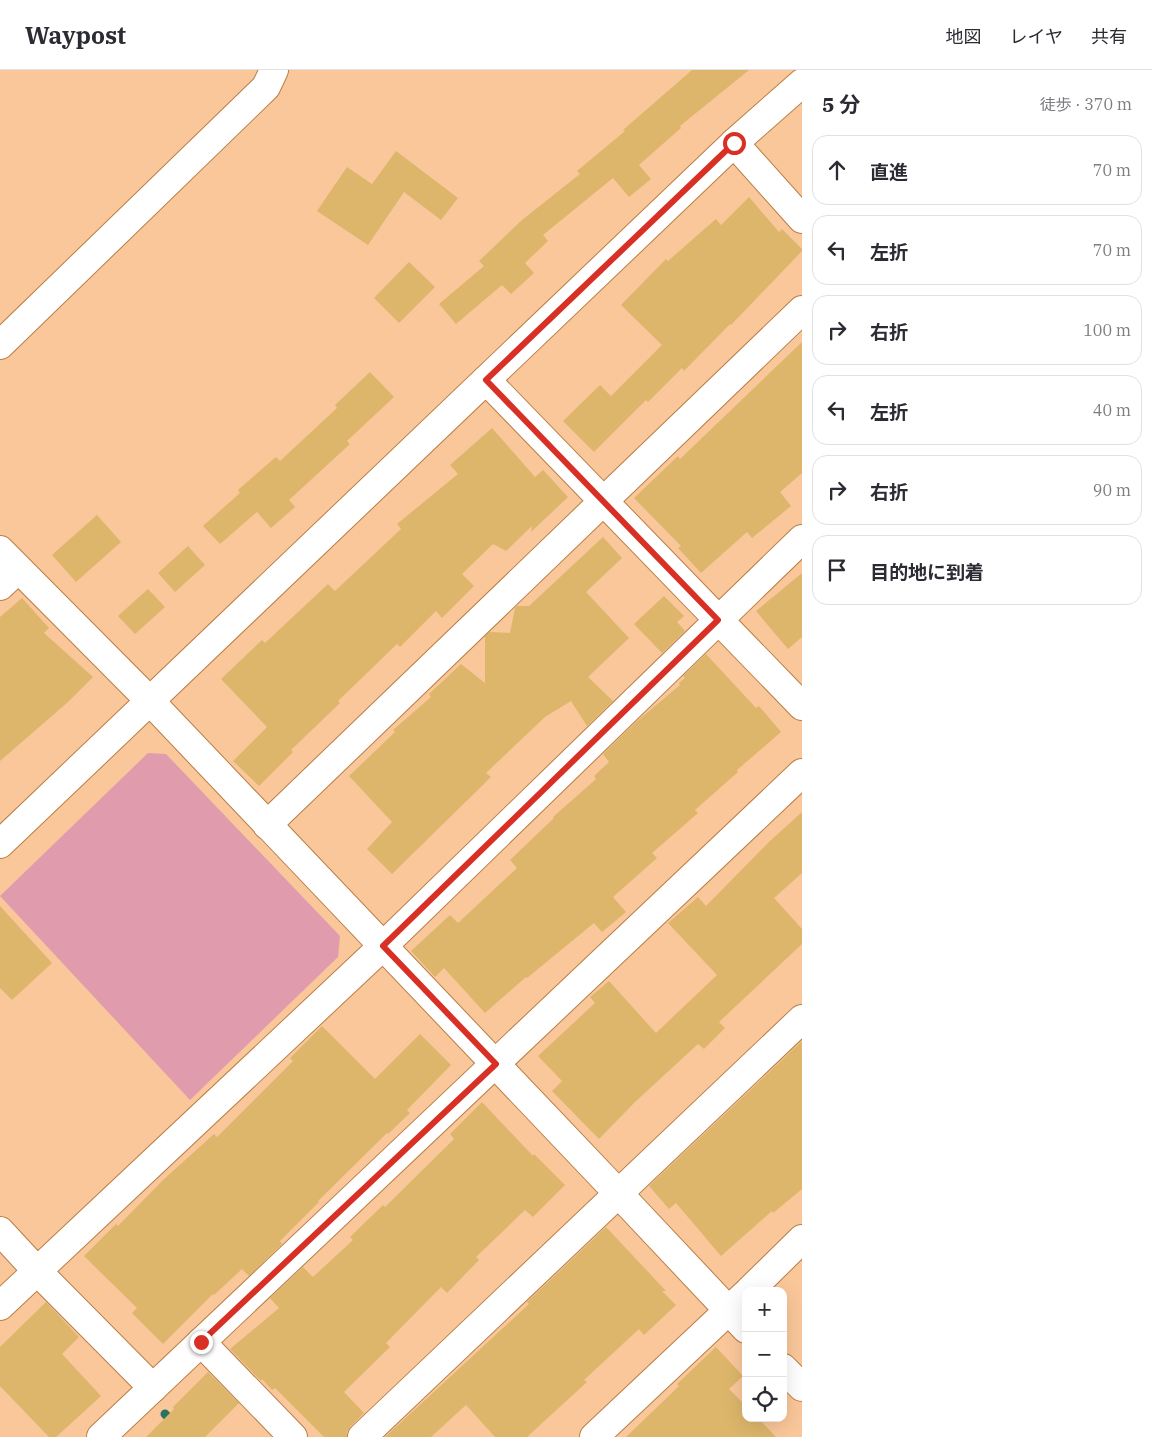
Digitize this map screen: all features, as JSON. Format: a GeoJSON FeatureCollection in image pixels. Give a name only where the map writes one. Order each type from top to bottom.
{"type":"FeatureCollection","features":[{"type":"Feature","properties":{"kind":"street"},"geometry":{"type":"LineString","coordinates":[[0,345],[266,87],[274,70]]}},
{"type":"Feature","properties":{"kind":"street"},"geometry":{"type":"LineString","coordinates":[[0,844],[734,143],[802,82]]}},
{"type":"Feature","properties":{"kind":"street"},"geometry":{"type":"LineString","coordinates":[[734,143],[802,219]]}},
{"type":"Feature","properties":{"kind":"street"},"geometry":{"type":"LineString","coordinates":[[267,825],[802,310]]}},
{"type":"Feature","properties":{"kind":"street"},"geometry":{"type":"LineString","coordinates":[[486,380],[802,706]]}},
{"type":"Feature","properties":{"kind":"street"},"geometry":{"type":"LineString","coordinates":[[0,1306],[383,946],[802,539]]}},
{"type":"Feature","properties":{"kind":"street"},"geometry":{"type":"LineString","coordinates":[[6,568],[150,701],[618,1193],[740,1311],[594,1437]]}},
{"type":"Feature","properties":{"kind":"street"},"geometry":{"type":"LineString","coordinates":[[101,1437],[496,1064],[797,788]]}},
{"type":"Feature","properties":{"kind":"street"},"geometry":{"type":"LineString","coordinates":[[362,1437],[802,1018]]}},
{"type":"Feature","properties":{"kind":"street"},"geometry":{"type":"LineString","coordinates":[[0,1231],[153,1388]]}},
{"type":"Feature","properties":{"kind":"street"},"geometry":{"type":"LineString","coordinates":[[753,1287],[802,1239]]}},
{"type":"Feature","properties":{"kind":"street"},"geometry":{"type":"LineString","coordinates":[[201,1342],[293,1437]]}},
{"type":"Feature","properties":{"kind":"street"},"geometry":{"type":"LineString","coordinates":[[787,1372],[802,1387]]}},
{"type":"Feature","properties":{"kind":"shaded area"},"geometry":{"type":"Polygon","coordinates":[[[148,753],[166,754],[340,936],[338,957],[190,1100],[0,896],[148,753]]]}},
{"type":"Feature","properties":{"kind":"building"},"geometry":{"type":"Polygon","coordinates":[[[692,70],[749,70],[680,126],[681,128],[639,165],[651,179],[629,197],[613,178],[543,235],[548,241],[525,263],[534,273],[511,294],[502,285],[456,324],[439,304],[484,266],[479,261],[522,220],[580,174],[577,171],[625,131],[623,130],[692,70]]]}},
{"type":"Feature","properties":{"kind":"building"},"geometry":{"type":"Polygon","coordinates":[[[396,151],[458,198],[441,220],[404,192],[368,245],[317,211],[347,167],[372,184],[396,151]]]}},
{"type":"Feature","properties":{"kind":"building"},"geometry":{"type":"Polygon","coordinates":[[[749,197],[779,232],[782,229],[802,251],[684,371],[682,368],[648,402],[646,400],[594,452],[563,421],[600,385],[611,396],[662,345],[621,305],[666,259],[668,261],[716,219],[721,225],[749,197]]]}},
{"type":"Feature","properties":{"kind":"building"},"geometry":{"type":"Polygon","coordinates":[[[409,262],[435,287],[399,323],[374,298],[409,262]]]}},
{"type":"Feature","properties":{"kind":"building"},"geometry":{"type":"Polygon","coordinates":[[[802,342],[802,473],[780,492],[791,506],[752,538],[747,532],[701,573],[678,548],[681,546],[634,498],[678,456],[680,459],[802,342]]]}},
{"type":"Feature","properties":{"kind":"building"},"geometry":{"type":"Polygon","coordinates":[[[370,372],[394,397],[347,441],[350,444],[289,500],[295,507],[271,528],[257,512],[220,544],[203,526],[240,493],[238,490],[276,457],[280,461],[337,408],[335,405],[370,372]]]}},
{"type":"Feature","properties":{"kind":"building"},"geometry":{"type":"Polygon","coordinates":[[[492,428],[535,477],[543,470],[568,497],[531,532],[532,526],[506,551],[493,544],[462,574],[474,586],[442,618],[436,611],[400,647],[397,644],[338,701],[340,703],[291,750],[293,752],[259,786],[233,761],[267,727],[221,679],[262,640],[265,643],[328,584],[335,591],[401,529],[397,524],[458,474],[450,465],[492,428]]]}},
{"type":"Feature","properties":{"kind":"building"},"geometry":{"type":"Polygon","coordinates":[[[97,515],[121,542],[76,582],[52,555],[97,515]]]}},
{"type":"Feature","properties":{"kind":"building"},"geometry":{"type":"Polygon","coordinates":[[[603,537],[622,558],[586,592],[629,638],[588,677],[613,701],[587,726],[571,701],[545,717],[486,773],[491,777],[392,874],[367,849],[392,822],[349,776],[395,732],[393,730],[431,697],[429,694],[461,664],[485,683],[485,636],[490,632],[510,633],[515,608],[517,606],[529,606],[603,537]]]}},
{"type":"Feature","properties":{"kind":"building"},"geometry":{"type":"Polygon","coordinates":[[[188,546],[205,565],[175,592],[158,573],[188,546]]]}},
{"type":"Feature","properties":{"kind":"building"},"geometry":{"type":"Polygon","coordinates":[[[802,573],[802,637],[788,649],[756,611],[802,573]]]}},
{"type":"Feature","properties":{"kind":"building"},"geometry":{"type":"Polygon","coordinates":[[[148,589],[165,607],[135,634],[118,616],[148,589]]]}},
{"type":"Feature","properties":{"kind":"building"},"geometry":{"type":"Polygon","coordinates":[[[664,596],[684,616],[677,622],[685,631],[662,653],[634,624],[664,596]]]}},
{"type":"Feature","properties":{"kind":"building"},"geometry":{"type":"Polygon","coordinates":[[[22,598],[49,628],[44,633],[93,677],[68,702],[0,761],[0,617],[22,598]]]}},
{"type":"Feature","properties":{"kind":"building"},"geometry":{"type":"Polygon","coordinates":[[[706,654],[756,708],[759,706],[781,732],[737,770],[738,772],[695,810],[698,813],[652,853],[657,858],[613,897],[626,912],[602,932],[594,923],[526,977],[485,1013],[444,968],[435,977],[411,951],[450,915],[458,923],[517,868],[510,860],[553,817],[596,779],[594,776],[609,762],[603,754],[636,722],[680,685],[679,683],[685,678],[683,676],[706,654]]]}},
{"type":"Feature","properties":{"kind":"building"},"geometry":{"type":"Polygon","coordinates":[[[802,812],[802,873],[774,898],[802,929],[802,944],[719,1022],[725,1028],[704,1049],[698,1044],[635,1102],[599,1139],[552,1091],[562,1081],[538,1056],[595,1003],[590,997],[609,981],[656,1033],[717,975],[668,923],[698,897],[706,906],[770,841],[802,812]]]}},
{"type":"Feature","properties":{"kind":"building"},"geometry":{"type":"Polygon","coordinates":[[[0,906],[52,963],[12,1000],[0,988],[0,906]]]}},
{"type":"Feature","properties":{"kind":"building"},"geometry":{"type":"Polygon","coordinates":[[[322,1026],[375,1079],[420,1034],[451,1065],[407,1110],[410,1113],[318,1201],[280,1241],[282,1244],[249,1276],[242,1269],[213,1294],[163,1344],[132,1313],[137,1308],[84,1256],[214,1134],[217,1137],[293,1061],[290,1058],[322,1026]]]}},
{"type":"Feature","properties":{"kind":"building"},"geometry":{"type":"Polygon","coordinates":[[[802,1041],[802,1189],[773,1213],[772,1211],[721,1256],[676,1203],[669,1209],[649,1186],[802,1041]]]}},
{"type":"Feature","properties":{"kind":"building"},"geometry":{"type":"Polygon","coordinates":[[[482,1102],[533,1156],[534,1154],[565,1185],[533,1217],[525,1210],[476,1257],[479,1260],[447,1293],[441,1287],[386,1343],[390,1347],[344,1392],[364,1413],[351,1426],[347,1432],[347,1437],[324,1437],[275,1388],[272,1390],[262,1379],[261,1381],[230,1349],[279,1308],[270,1298],[303,1267],[313,1277],[353,1240],[350,1237],[383,1205],[385,1207],[454,1139],[450,1134],[482,1102]]]}},
{"type":"Feature","properties":{"kind":"building"},"geometry":{"type":"Polygon","coordinates":[[[606,1227],[666,1291],[662,1291],[676,1305],[644,1335],[639,1329],[584,1380],[587,1382],[527,1437],[495,1437],[466,1405],[431,1437],[385,1437],[529,1304],[527,1302],[606,1227]]]}},
{"type":"Feature","properties":{"kind":"building"},"geometry":{"type":"Polygon","coordinates":[[[46,1302],[79,1337],[62,1354],[101,1396],[56,1437],[49,1437],[0,1386],[0,1347],[46,1302]]]}},
{"type":"Feature","properties":{"kind":"building"},"geometry":{"type":"Polygon","coordinates":[[[716,1347],[742,1375],[729,1389],[742,1402],[742,1422],[762,1422],[776,1437],[626,1437],[679,1386],[677,1384],[716,1347]]]}},
{"type":"Feature","properties":{"kind":"building"},"geometry":{"type":"Polygon","coordinates":[[[208,1372],[239,1403],[205,1437],[146,1437],[174,1409],[173,1407],[208,1372]]]}},
{"type":"Feature","properties":{"kind":"waterway"},"geometry":{"type":"LineString","coordinates":[[165,1414],[187,1437]]}},
{"type":"Feature","properties":{"kind":"route"},"geometry":{"type":"LineString","coordinates":[[201,1342],[496,1064],[383,946],[718,620],[486,380],[734,143]]}}]}
